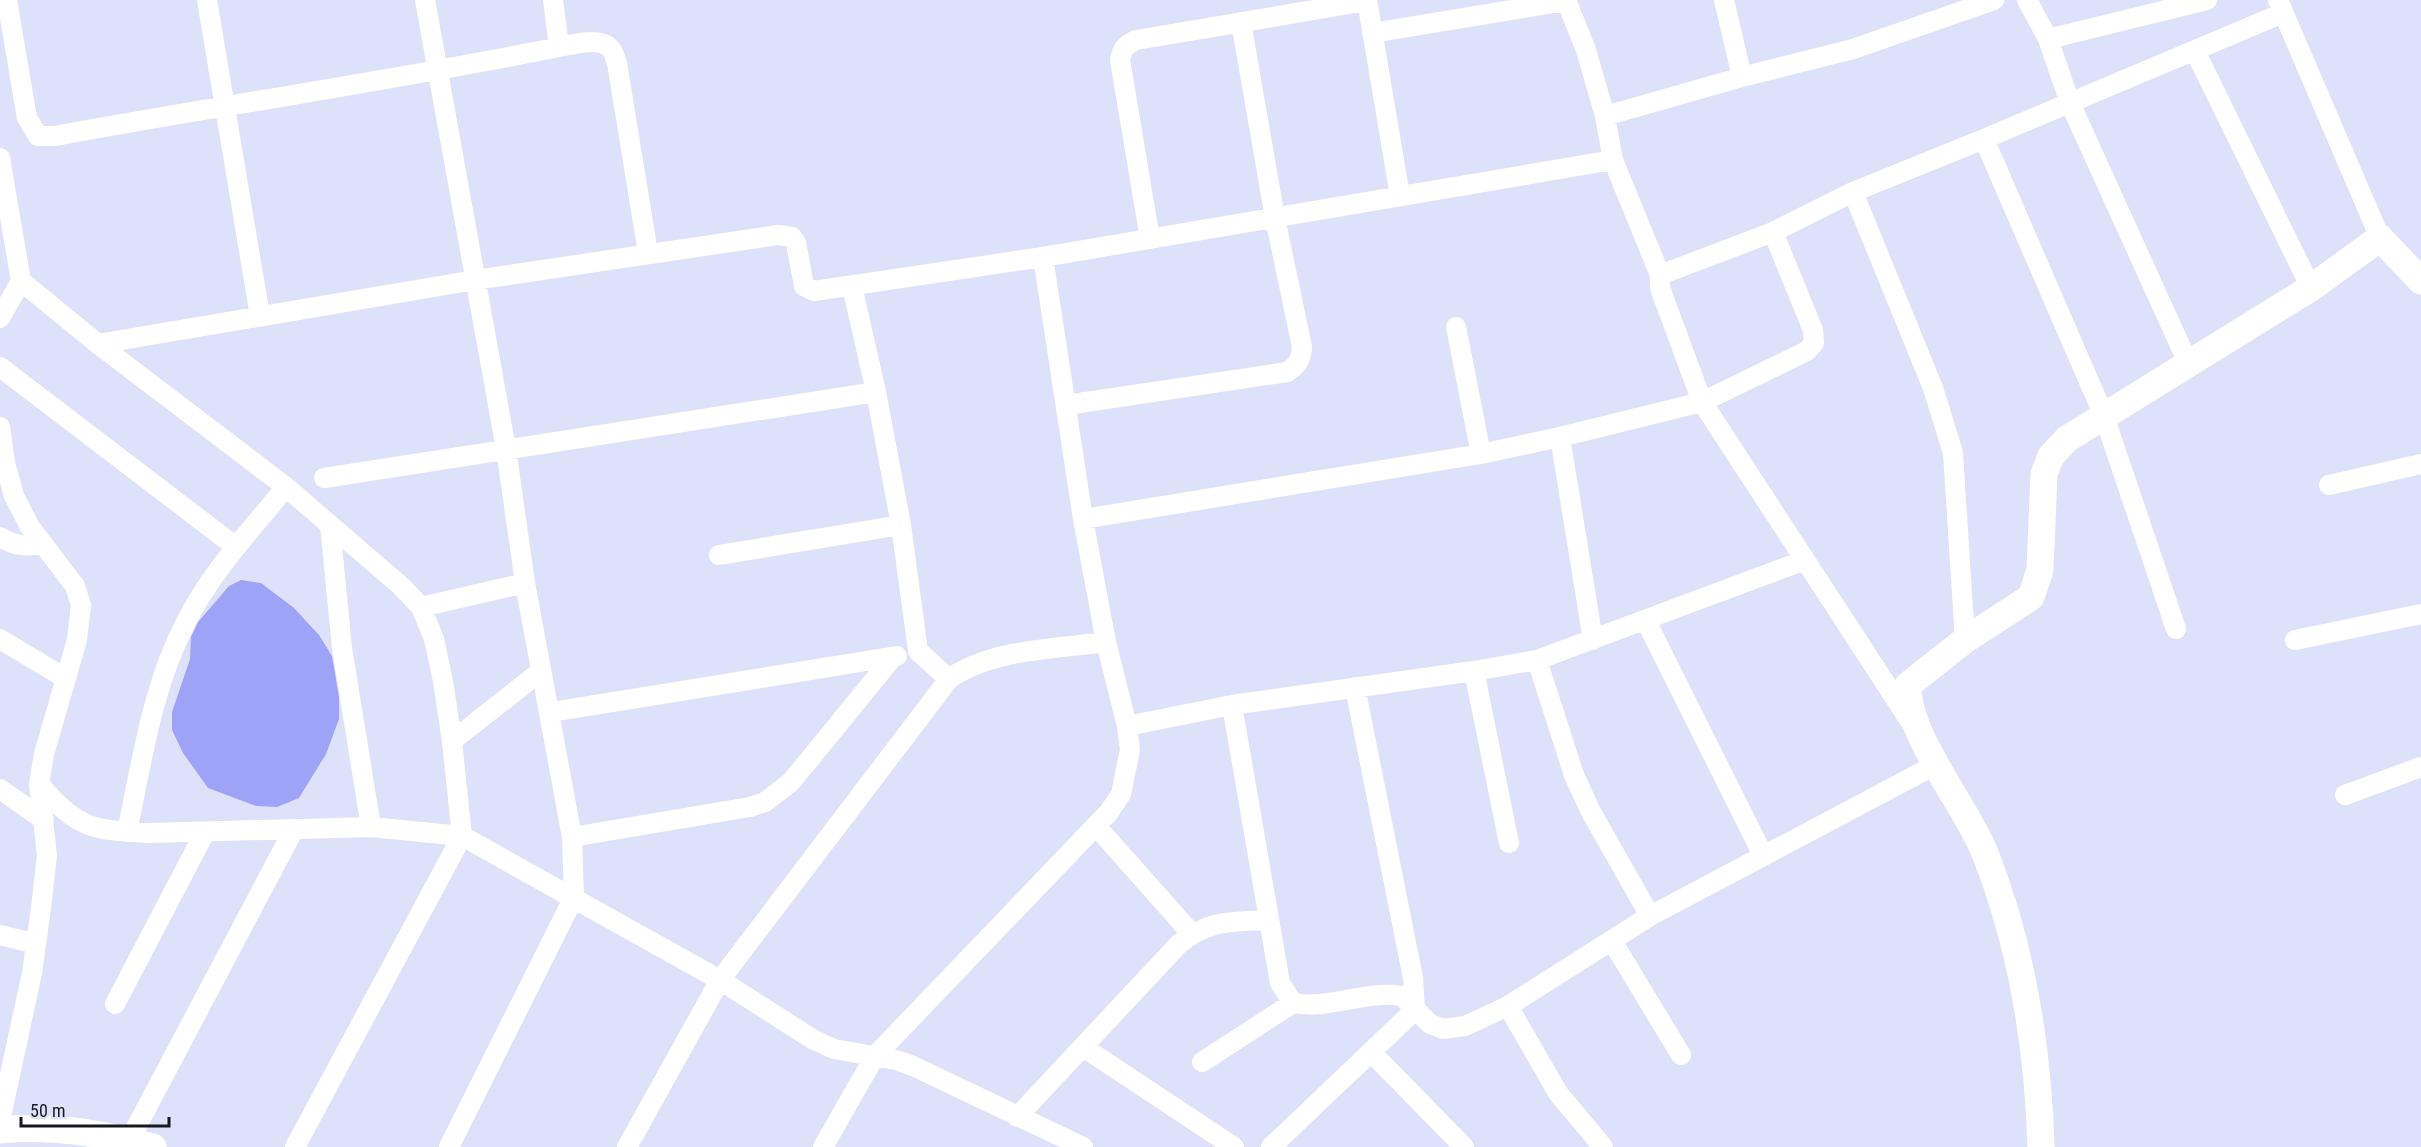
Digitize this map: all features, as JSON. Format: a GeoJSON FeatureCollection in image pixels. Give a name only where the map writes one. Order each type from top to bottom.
{"type":"FeatureCollection","features":[{"type":"Feature","properties":{"kind":"street"},"geometry":{"type":"LineString","coordinates":[[7,0],[27,118],[38,136],[55,136],[225,105],[437,71],[559,47],[591,42],[603,44],[611,49],[617,63],[648,253]]}},
{"type":"Feature","properties":{"kind":"street"},"geometry":{"type":"LineString","coordinates":[[207,0],[260,316]]}},
{"type":"Feature","properties":{"kind":"street"},"geometry":{"type":"LineString","coordinates":[[425,0],[506,448],[525,583],[551,712],[572,837],[574,897],[448,1147]]}},
{"type":"Feature","properties":{"kind":"street"},"geometry":{"type":"LineString","coordinates":[[553,0],[559,47]]}},
{"type":"Feature","properties":{"kind":"street"},"geometry":{"type":"LineString","coordinates":[[1150,239],[1120,60],[1122,50],[1126,45],[1136,40],[1367,0],[1400,196]]}},
{"type":"Feature","properties":{"kind":"street"},"geometry":{"type":"LineString","coordinates":[[1372,33],[1566,0],[1586,50],[1605,116],[1613,160],[1660,275],[1660,288],[1702,402],[1930,753],[1984,851],[2017,955],[2032,1026],[2038,1079],[2041,1147]]}},
{"type":"Feature","properties":{"kind":"street"},"geometry":{"type":"LineString","coordinates":[[1724,0],[1742,77]]}},
{"type":"Feature","properties":{"kind":"street"},"geometry":{"type":"LineString","coordinates":[[1605,116],[1742,77],[1853,49],[1994,0]]}},
{"type":"Feature","properties":{"kind":"street"},"geometry":{"type":"LineString","coordinates":[[2027,0],[2048,39],[2070,103],[2189,365]]}},
{"type":"Feature","properties":{"kind":"street"},"geometry":{"type":"LineString","coordinates":[[2048,39],[2207,0]]}},
{"type":"Feature","properties":{"kind":"street"},"geometry":{"type":"LineString","coordinates":[[1660,275],[1773,232],[1852,192],[2196,51],[2281,6],[2380,238],[2421,281]]}},
{"type":"Feature","properties":{"kind":"street"},"geometry":{"type":"LineString","coordinates":[[1066,405],[1287,372],[1297,365],[1301,357],[1302,347],[1275,218],[1241,22]]}},
{"type":"Feature","properties":{"kind":"street"},"geometry":{"type":"LineString","coordinates":[[2196,51],[2311,288]]}},
{"type":"Feature","properties":{"kind":"street"},"geometry":{"type":"LineString","coordinates":[[1984,139],[2104,416],[2176,629]]}},
{"type":"Feature","properties":{"kind":"street"},"geometry":{"type":"LineString","coordinates":[[0,158],[3,189],[21,281],[98,344],[286,487],[401,586],[421,607],[434,639],[452,741],[462,836],[295,1147]]}},
{"type":"Feature","properties":{"kind":"street"},"geometry":{"type":"LineString","coordinates":[[98,344],[475,280],[778,235],[792,237],[796,243],[804,286],[814,291],[1043,257],[1613,160]]}},
{"type":"Feature","properties":{"kind":"street"},"geometry":{"type":"LineString","coordinates":[[1852,192],[1933,388],[1953,453],[1957,482],[1965,640]]}},
{"type":"Feature","properties":{"kind":"street"},"geometry":{"type":"LineString","coordinates":[[1083,519],[1481,454],[1702,402],[1807,351],[1814,343],[1813,330],[1773,232]]}},
{"type":"Feature","properties":{"kind":"street"},"geometry":{"type":"LineString","coordinates":[[1930,753],[1913,716],[1908,685],[1965,640],[2031,597],[2040,570],[2044,474],[2051,456],[2067,439],[2311,288],[2380,238]]}},
{"type":"Feature","properties":{"kind":"street"},"geometry":{"type":"LineString","coordinates":[[823,1147],[875,1056],[1110,812],[1121,794],[1130,750],[1127,726],[1106,642],[1083,519],[1043,257]]}},
{"type":"Feature","properties":{"kind":"street"},"geometry":{"type":"LineString","coordinates":[[0,318],[21,281]]}},
{"type":"Feature","properties":{"kind":"street"},"geometry":{"type":"LineString","coordinates":[[852,286],[876,392],[901,525],[918,651],[949,679]]}},
{"type":"Feature","properties":{"kind":"street"},"geometry":{"type":"LineString","coordinates":[[1456,327],[1481,454]]}},
{"type":"Feature","properties":{"kind":"street"},"geometry":{"type":"LineString","coordinates":[[0,367],[236,547]]}},
{"type":"Feature","properties":{"kind":"street"},"geometry":{"type":"LineString","coordinates":[[324,478],[876,392]]}},
{"type":"Feature","properties":{"kind":"street"},"geometry":{"type":"LineString","coordinates":[[0,427],[4,463],[14,496],[30,527],[75,586],[81,605],[77,640],[44,754],[39,784],[46,855],[36,945],[0,1122]]}},
{"type":"Feature","properties":{"kind":"street"},"geometry":{"type":"LineString","coordinates":[[1560,437],[1593,640]]}},
{"type":"Feature","properties":{"kind":"street"},"geometry":{"type":"LineString","coordinates":[[2329,485],[2421,464]]}},
{"type":"Feature","properties":{"kind":"street"},"geometry":{"type":"LineString","coordinates":[[127,832],[152,714],[167,665],[186,622],[209,584],[236,547],[286,487]]}},
{"type":"Feature","properties":{"kind":"street"},"geometry":{"type":"LineString","coordinates":[[330,525],[342,648],[371,827]]}},
{"type":"Feature","properties":{"kind":"street"},"geometry":{"type":"LineString","coordinates":[[719,555],[901,525]]}},
{"type":"Feature","properties":{"kind":"street"},"geometry":{"type":"LineString","coordinates":[[0,537],[18,546],[42,543]]}},
{"type":"Feature","properties":{"kind":"street"},"geometry":{"type":"LineString","coordinates":[[1127,726],[1232,705],[1537,660],[1805,560]]}},
{"type":"Feature","properties":{"kind":"street"},"geometry":{"type":"LineString","coordinates":[[421,607],[525,583]]}},
{"type":"Feature","properties":{"kind":"street"},"geometry":{"type":"LineString","coordinates":[[2295,640],[2421,614]]}},
{"type":"Feature","properties":{"kind":"street"},"geometry":{"type":"LineString","coordinates":[[1646,621],[1763,855]]}},
{"type":"Feature","properties":{"kind":"street"},"geometry":{"type":"LineString","coordinates":[[0,639],[65,678]]}},
{"type":"Feature","properties":{"kind":"street"},"geometry":{"type":"LineString","coordinates":[[627,1147],[720,980],[949,679],[963,669],[991,658],[1106,642]]}},
{"type":"Feature","properties":{"kind":"street"},"geometry":{"type":"LineString","coordinates":[[551,712],[893,657],[918,651]]}},
{"type":"Feature","properties":{"kind":"street"},"geometry":{"type":"LineString","coordinates":[[572,837],[750,807],[765,802],[791,782],[893,657]]}},
{"type":"Feature","properties":{"kind":"street"},"geometry":{"type":"LineString","coordinates":[[1537,660],[1574,775],[1590,810],[1650,915]]}},
{"type":"Feature","properties":{"kind":"street"},"geometry":{"type":"LineString","coordinates":[[452,741],[541,671]]}},
{"type":"Feature","properties":{"kind":"street"},"geometry":{"type":"LineString","coordinates":[[1474,671],[1509,843]]}},
{"type":"Feature","properties":{"kind":"street"},"geometry":{"type":"LineString","coordinates":[[1282,1143],[1415,1010],[1413,978],[1355,687]]}},
{"type":"Feature","properties":{"kind":"street"},"geometry":{"type":"LineString","coordinates":[[1232,705],[1280,983],[1293,1003]]}},
{"type":"Feature","properties":{"kind":"street"},"geometry":{"type":"LineString","coordinates":[[1202,1062],[1293,1003],[1307,1005],[1391,994],[1402,996],[1430,1024],[1443,1029],[1465,1026],[1508,1006],[1650,915],[1763,855],[1930,753]]}},
{"type":"Feature","properties":{"kind":"street"},"geometry":{"type":"LineString","coordinates":[[2345,795],[2421,767]]}},
{"type":"Feature","properties":{"kind":"street"},"geometry":{"type":"LineString","coordinates":[[39,784],[68,815],[86,826],[127,832],[371,827],[462,836],[720,980],[814,1040],[834,1049],[896,1060],[931,1074],[1083,1147]]}},
{"type":"Feature","properties":{"kind":"street"},"geometry":{"type":"LineString","coordinates":[[0,789],[44,820]]}},
{"type":"Feature","properties":{"kind":"street"},"geometry":{"type":"LineString","coordinates":[[1096,826],[1192,934]]}},
{"type":"Feature","properties":{"kind":"street"},"geometry":{"type":"LineString","coordinates":[[0,1130],[60,1128],[141,1144],[294,829]]}},
{"type":"Feature","properties":{"kind":"street"},"geometry":{"type":"LineString","coordinates":[[115,1004],[205,832]]}},
{"type":"Feature","properties":{"kind":"street"},"geometry":{"type":"LineString","coordinates":[[1017,1117],[1179,944],[1204,927],[1219,923],[1269,920]]}},
{"type":"Feature","properties":{"kind":"street"},"geometry":{"type":"LineString","coordinates":[[0,935],[36,945]]}},
{"type":"Feature","properties":{"kind":"street"},"geometry":{"type":"LineString","coordinates":[[1612,941],[1681,1055]]}},
{"type":"Feature","properties":{"kind":"street"},"geometry":{"type":"LineString","coordinates":[[1508,1006],[1558,1093],[1603,1147]]}},
{"type":"Feature","properties":{"kind":"street"},"geometry":{"type":"LineString","coordinates":[[1083,1047],[1234,1147]]}},
{"type":"Feature","properties":{"kind":"street"},"geometry":{"type":"LineString","coordinates":[[1371,1052],[1464,1147]]}},
{"type":"Feature","properties":{"kind":"water"},"geometry":{"type":"Polygon","coordinates":[[[241,580],[261,583],[294,608],[319,635],[332,656],[339,697],[339,719],[326,754],[299,798],[277,807],[256,806],[208,788],[183,753],[172,730],[172,712],[190,659],[191,637],[198,622],[229,586],[241,580]]]}}]}
